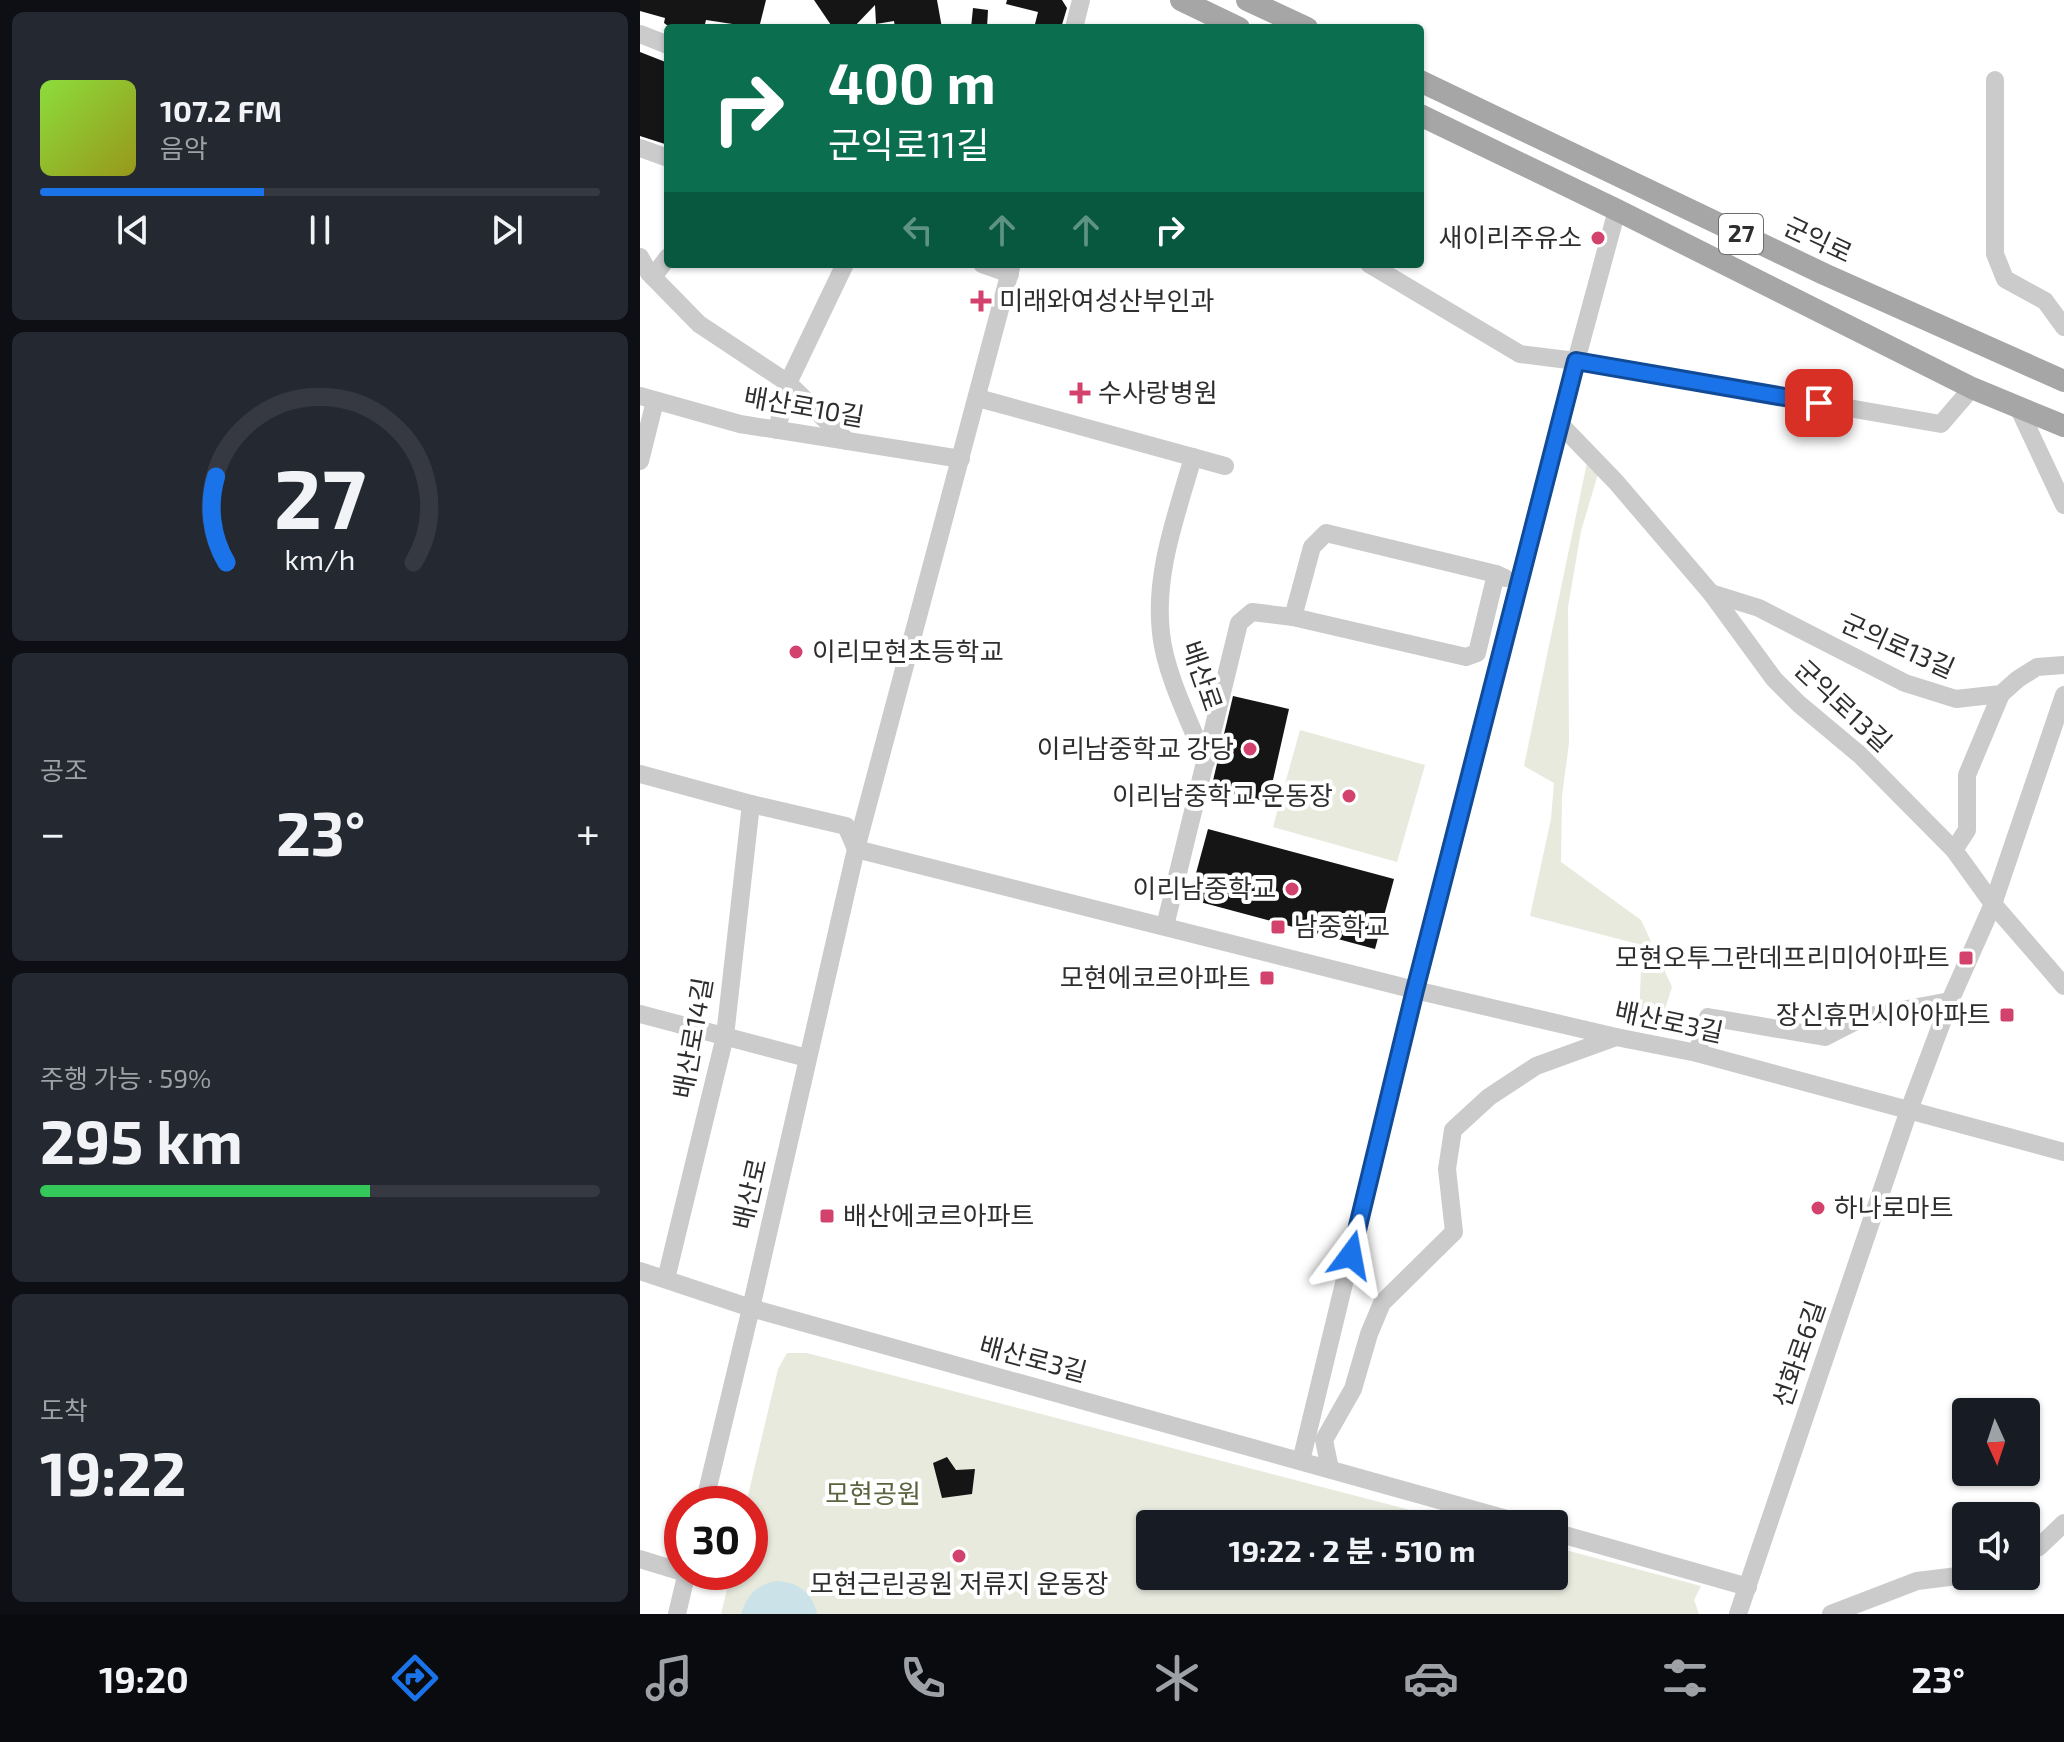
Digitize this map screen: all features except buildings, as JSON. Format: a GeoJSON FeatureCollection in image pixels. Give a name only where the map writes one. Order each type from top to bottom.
{"type":"FeatureCollection","features":[{"type":"Feature","properties":{"kind":"main road"},"geometry":{"type":"LineString","coordinates":[[1181,0],[1231,24]]}},
{"type":"Feature","properties":{"kind":"main road"},"geometry":{"type":"LineString","coordinates":[[1247,0],[1298,24]]}},
{"type":"Feature","properties":{"kind":"main road","name":"군익로"},"geometry":{"type":"LineString","coordinates":[[1424,83],[1824,274],[2063,380]]}},
{"type":"Feature","properties":{"kind":"main road","name":"27"},"geometry":{"type":"LineString","coordinates":[[1424,117],[1972,388],[2064,426]]}},
{"type":"Feature","properties":{"kind":"street"},"geometry":{"type":"LineString","coordinates":[[1075,24],[1081,0]]}},
{"type":"Feature","properties":{"kind":"street"},"geometry":{"type":"LineString","coordinates":[[640,34],[664,43]]}},
{"type":"Feature","properties":{"kind":"street"},"geometry":{"type":"LineString","coordinates":[[1995,80],[1995,254],[2005,279],[2045,301],[2064,327]]}},
{"type":"Feature","properties":{"kind":"street"},"geometry":{"type":"LineString","coordinates":[[640,150],[664,157]]}},
{"type":"Feature","properties":{"kind":"street"},"geometry":{"type":"LineString","coordinates":[[1301,1461],[1415,990],[1617,210]]}},
{"type":"Feature","properties":{"kind":"street"},"geometry":{"type":"LineString","coordinates":[[640,257],[653,277],[699,324],[788,383],[847,441]]}},
{"type":"Feature","properties":{"kind":"street"},"geometry":{"type":"LineString","coordinates":[[653,277],[664,262]]}},
{"type":"Feature","properties":{"kind":"street"},"geometry":{"type":"LineString","coordinates":[[777,430],[788,383],[843,268]]}},
{"type":"Feature","properties":{"kind":"street"},"geometry":{"type":"LineString","coordinates":[[1376,268],[1520,354],[1941,424],[1972,388]]}},
{"type":"Feature","properties":{"kind":"street","name":"배산로"},"geometry":{"type":"LineString","coordinates":[[708,1486],[856,849],[1011,269]]}},
{"type":"Feature","properties":{"kind":"street"},"geometry":{"type":"LineString","coordinates":[[640,461],[648,398]]}},
{"type":"Feature","properties":{"kind":"street","name":"배산로10길"},"geometry":{"type":"LineString","coordinates":[[648,398],[740,424],[961,459]]}},
{"type":"Feature","properties":{"kind":"street"},"geometry":{"type":"LineString","coordinates":[[978,398],[1225,466]]}},
{"type":"Feature","properties":{"kind":"street"},"geometry":{"type":"LineString","coordinates":[[2018,407],[2064,505]]}},
{"type":"Feature","properties":{"kind":"street","name":"군익로13길"},"geometry":{"type":"LineString","coordinates":[[1560,424],[1616,482],[1711,593],[1774,679],[1860,755],[1954,850],[1993,904],[2064,986]]}},
{"type":"Feature","properties":{"kind":"street","name":"배산로"},"geometry":{"type":"LineString","coordinates":[[1193,457],[1163,571],[1159,609],[1161,636],[1170,670],[1206,762]]}},
{"type":"Feature","properties":{"kind":"street"},"geometry":{"type":"LineString","coordinates":[[1293,617],[1312,547],[1326,533],[1496,574],[1519,586]]}},
{"type":"Feature","properties":{"kind":"street"},"geometry":{"type":"LineString","coordinates":[[640,774],[846,826],[856,849],[1165,926],[1239,623],[1252,612],[1293,617],[1466,657],[1477,653],[1496,574]]}},
{"type":"Feature","properties":{"kind":"street","name":"군의로13길"},"geometry":{"type":"LineString","coordinates":[[1711,593],[1759,608],[1905,683],[1956,699],[2001,694]]}},
{"type":"Feature","properties":{"kind":"street"},"geometry":{"type":"LineString","coordinates":[[1954,850],[1967,830],[1967,775],[2001,694],[2037,667],[2064,665]]}},
{"type":"Feature","properties":{"kind":"street","name":"선화로6길"},"geometry":{"type":"LineString","coordinates":[[1738,1614],[1909,1110],[1950,1001],[1993,904],[2064,695]]}},
{"type":"Feature","properties":{"kind":"street","name":"배산로14길"},"geometry":{"type":"LineString","coordinates":[[666,1279],[725,1036],[751,804]]}},
{"type":"Feature","properties":{"kind":"street","name":"배산로3길"},"geometry":{"type":"LineString","coordinates":[[1165,926],[1415,990],[1697,1053],[1909,1110]]}},
{"type":"Feature","properties":{"kind":"street"},"geometry":{"type":"LineString","coordinates":[[1697,1053],[1708,1017],[1825,1037],[1864,1017],[1950,1001]]}},
{"type":"Feature","properties":{"kind":"street"},"geometry":{"type":"LineString","coordinates":[[640,1014],[807,1058]]}},
{"type":"Feature","properties":{"kind":"street"},"geometry":{"type":"LineString","coordinates":[[1330,1469],[1324,1440],[1353,1389],[1369,1334],[1382,1303],[1454,1232],[1447,1169],[1453,1130],[1489,1097],[1536,1066],[1616,1037]]}},
{"type":"Feature","properties":{"kind":"street"},"geometry":{"type":"LineString","coordinates":[[1909,1110],[2064,1152]]}},
{"type":"Feature","properties":{"kind":"street","name":"배산로3길"},"geometry":{"type":"LineString","coordinates":[[640,1271],[751,1308],[1475,1510]]}},
{"type":"Feature","properties":{"kind":"street"},"geometry":{"type":"LineString","coordinates":[[2040,1546],[2064,1523]]}},
{"type":"Feature","properties":{"kind":"street"},"geometry":{"type":"LineString","coordinates":[[1568,1536],[1748,1587]]}},
{"type":"Feature","properties":{"kind":"street"},"geometry":{"type":"LineString","coordinates":[[640,1559],[664,1566]]}},
{"type":"Feature","properties":{"kind":"street"},"geometry":{"type":"LineString","coordinates":[[1831,1614],[1917,1581],[1952,1577]]}},
{"type":"Feature","properties":{"kind":"street"},"geometry":{"type":"LineString","coordinates":[[677,1614],[682,1590]]}},
{"type":"Feature","properties":{"kind":"green space"},"geometry":{"type":"Polygon","coordinates":[[[1588,458],[1601,464],[1581,531],[1568,607],[1569,743],[1562,796],[1561,862],[1641,920],[1672,987],[1659,1028],[1639,1019],[1642,945],[1530,916],[1551,819],[1554,783],[1524,766],[1588,458]]]}},
{"type":"Feature","properties":{"kind":"green space","name":"이리남중학교 운동장"},"geometry":{"type":"Polygon","coordinates":[[[1300,730],[1425,765],[1397,862],[1273,827],[1300,730]]]}},
{"type":"Feature","properties":{"kind":"green space","name":"모현공원"},"geometry":{"type":"Polygon","coordinates":[[[787,1353],[807,1353],[1410,1510],[1136,1510],[1136,1590],[1568,1590],[1568,1551],[1701,1586],[1694,1600],[1699,1614],[721,1614],[727,1590],[768,1590],[768,1486],[750,1486],[778,1369],[787,1353]]]}},
{"type":"Feature","properties":{"kind":"water"},"geometry":{"type":"Polygon","coordinates":[[[776,1581],[797,1586],[808,1594],[817,1614],[741,1614],[753,1592],[768,1590],[768,1583],[776,1581]]]}},
{"type":"Feature","properties":{"kind":"place","name":"새이리주유소"},"geometry":{"type":"Point","coordinates":[1598,238]}},
{"type":"Feature","properties":{"kind":"place","name":"미래와여성산부인과"},"geometry":{"type":"Point","coordinates":[981,301]}},
{"type":"Feature","properties":{"kind":"place","name":"수사랑병원"},"geometry":{"type":"Point","coordinates":[1080,393]}},
{"type":"Feature","properties":{"kind":"place","name":"이리모현초등학교"},"geometry":{"type":"Point","coordinates":[796,652]}},
{"type":"Feature","properties":{"kind":"place","name":"이리남중학교 강당"},"geometry":{"type":"Point","coordinates":[1250,749]}},
{"type":"Feature","properties":{"kind":"place","name":"이리남중학교 운동장"},"geometry":{"type":"Point","coordinates":[1349,796]}},
{"type":"Feature","properties":{"kind":"place","name":"이리남중학교"},"geometry":{"type":"Point","coordinates":[1292,889]}},
{"type":"Feature","properties":{"kind":"place","name":"남중학교"},"geometry":{"type":"Point","coordinates":[1278,927]}},
{"type":"Feature","properties":{"kind":"place","name":"모현오투그란데프리미어아파트"},"geometry":{"type":"Point","coordinates":[1966,958]}},
{"type":"Feature","properties":{"kind":"place","name":"모현에코르아파트"},"geometry":{"type":"Point","coordinates":[1267,978]}},
{"type":"Feature","properties":{"kind":"place","name":"장신휴먼시아아파트"},"geometry":{"type":"Point","coordinates":[2007,1015]}},
{"type":"Feature","properties":{"kind":"place","name":"하나로마트"},"geometry":{"type":"Point","coordinates":[1818,1208]}},
{"type":"Feature","properties":{"kind":"place","name":"배산에코르아파트"},"geometry":{"type":"Point","coordinates":[827,1216]}},
{"type":"Feature","properties":{"kind":"place","name":"모현근린공원 저류지 운동장"},"geometry":{"type":"Point","coordinates":[959,1556]}},
{"type":"Feature","properties":{"kind":"route"},"geometry":{"type":"LineString","coordinates":[[1351,1255],[1415,990],[1576,361],[1819,403]]}}]}
